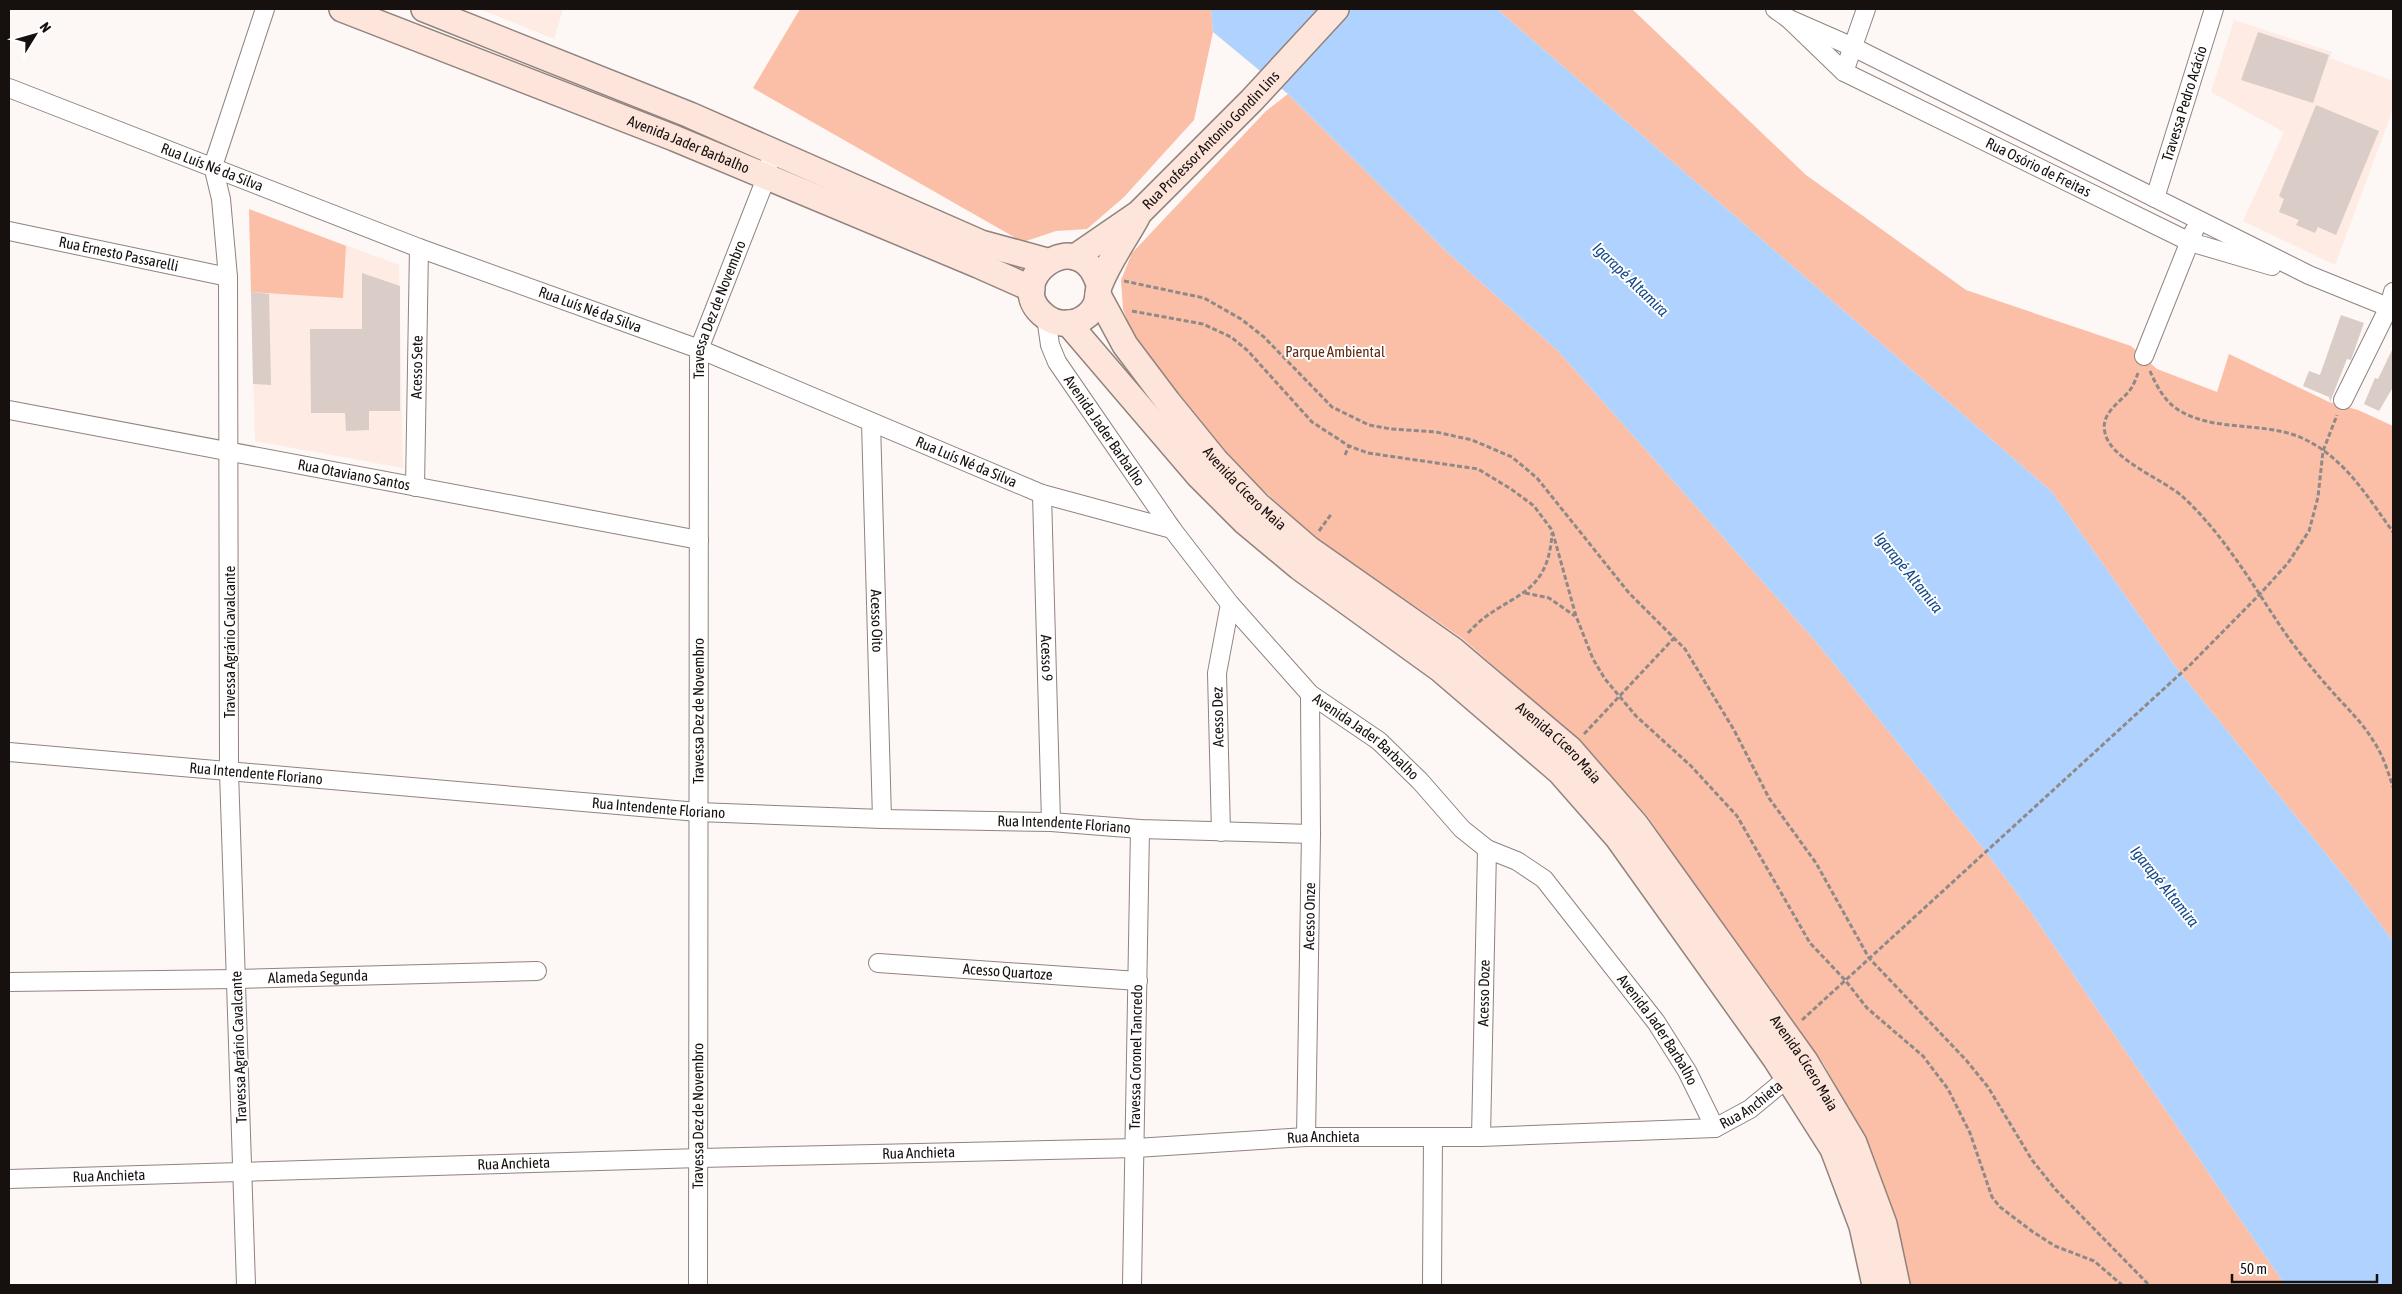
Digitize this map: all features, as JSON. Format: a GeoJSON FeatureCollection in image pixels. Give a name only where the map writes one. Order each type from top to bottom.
{"type":"FeatureCollection","features":[{"type":"Feature","properties":{"kind":"main road","name":"Avenida Jader Barbalho"},"geometry":{"type":"LineString","coordinates":[[342,9],[674,138],[766,178],[978,264],[1032,290]]}},
{"type":"Feature","properties":{"kind":"main road","name":"Avenida Jader Barbalho"},"geometry":{"type":"LineString","coordinates":[[424,9],[690,115],[981,243],[1047,261]]}},
{"type":"Feature","properties":{"kind":"main road","name":"Rua Professor Antonio Gondin Lins"},"geometry":{"type":"LineString","coordinates":[[1075,257],[1139,213],[1252,100],[1336,9]]}},
{"type":"Feature","properties":{"kind":"main road"},"geometry":{"type":"LineString","coordinates":[[1106,287],[1091,268],[1075,257],[1056,257],[1047,261],[1039,268],[1034,278],[1033,300],[1057,320],[1079,321],[1088,314],[1106,287],[1139,213]]}},
{"type":"Feature","properties":{"kind":"main road","name":"Avenida Cícero Maia"},"geometry":{"type":"LineString","coordinates":[[1106,287],[1125,346],[1216,461],[1258,505],[1309,549],[1453,650],[1570,749],[1636,826],[1806,1062],[1854,1143],[1884,1224],[1897,1285]]}},
{"type":"Feature","properties":{"kind":"main road","name":"Avenida Cícero Maia"},"geometry":{"type":"LineString","coordinates":[[1057,320],[1198,475],[1245,522],[1299,567],[1440,669],[1560,772],[1618,838],[1789,1080],[1833,1149],[1862,1226],[1875,1285]]}},
{"type":"Feature","properties":{"kind":"street"},"geometry":{"type":"LineString","coordinates":[[213,166],[265,9]]}},
{"type":"Feature","properties":{"kind":"street","name":"Rua Osório de Freitas"},"geometry":{"type":"LineString","coordinates":[[1775,9],[1790,19],[1852,47],[2309,275]]}},
{"type":"Feature","properties":{"kind":"street"},"geometry":{"type":"LineString","coordinates":[[1844,72],[1866,9]]}},
{"type":"Feature","properties":{"kind":"street","name":"Travessa Pedro Acácio"},"geometry":{"type":"LineString","coordinates":[[2155,198],[2214,9]]}},
{"type":"Feature","properties":{"kind":"street","name":"Rua Osório de Freitas"},"geometry":{"type":"LineString","coordinates":[[1790,19],[1844,72],[2190,242],[2309,275],[2392,303]]}},
{"type":"Feature","properties":{"kind":"street","name":"Rua Luís Né da Silva"},"geometry":{"type":"LineString","coordinates":[[9,88],[419,248],[699,350],[1042,494],[1172,529]]}},
{"type":"Feature","properties":{"kind":"street","name":"Travessa Dez de Novembro"},"geometry":{"type":"LineString","coordinates":[[698,1285],[700,1158],[698,812],[699,350],[766,178],[770,150]]}},
{"type":"Feature","properties":{"kind":"street","name":"Travessa Agrário Cavalcante"},"geometry":{"type":"LineString","coordinates":[[213,166],[221,199],[228,278],[230,772],[246,1285]]}},
{"type":"Feature","properties":{"kind":"street"},"geometry":{"type":"LineString","coordinates":[[2144,357],[2198,221]]}},
{"type":"Feature","properties":{"kind":"street","name":"Rua Ernesto Passarelli"},"geometry":{"type":"LineString","coordinates":[[9,231],[228,278]]}},
{"type":"Feature","properties":{"kind":"street","name":"Acesso Sete"},"geometry":{"type":"LineString","coordinates":[[415,487],[419,248]]}},
{"type":"Feature","properties":{"kind":"street"},"geometry":{"type":"LineString","coordinates":[[2343,400],[2392,303]]}},
{"type":"Feature","properties":{"kind":"street","name":"Avenida Jader Barbalho"},"geometry":{"type":"LineString","coordinates":[[1057,320],[1050,345],[1057,362],[1172,529],[1230,604],[1310,694],[1379,742],[1420,780],[1462,829],[1487,849],[1517,861],[1544,879],[1581,923],[1656,1022],[1687,1071],[1715,1128]]}},
{"type":"Feature","properties":{"kind":"street","name":"Rua Otaviano Santos"},"geometry":{"type":"LineString","coordinates":[[9,410],[230,454],[699,540]]}},
{"type":"Feature","properties":{"kind":"street","name":"Acesso Oito"},"geometry":{"type":"LineString","coordinates":[[871,422],[882,819]]}},
{"type":"Feature","properties":{"kind":"street","name":"Acesso 9"},"geometry":{"type":"LineString","coordinates":[[1042,494],[1051,822]]}},
{"type":"Feature","properties":{"kind":"street","name":"Acesso Dez"},"geometry":{"type":"LineString","coordinates":[[1221,832],[1217,673],[1230,604]]}},
{"type":"Feature","properties":{"kind":"street","name":"Acesso Onze"},"geometry":{"type":"LineString","coordinates":[[1306,1137],[1311,834],[1310,694]]}},
{"type":"Feature","properties":{"kind":"street","name":"Rua Intendente Floriano"},"geometry":{"type":"LineString","coordinates":[[9,752],[698,812],[882,819],[1051,822],[1140,829],[1311,834]]}},
{"type":"Feature","properties":{"kind":"street","name":"Travessa Coronel Tancredo"},"geometry":{"type":"LineString","coordinates":[[1132,1285],[1136,1148],[1140,829]]}},
{"type":"Feature","properties":{"kind":"street","name":"Acesso Doze"},"geometry":{"type":"LineString","coordinates":[[1481,1137],[1487,849]]}},
{"type":"Feature","properties":{"kind":"street","name":"Acesso Quartoze"},"geometry":{"type":"LineString","coordinates":[[878,963],[1138,981]]}},
{"type":"Feature","properties":{"kind":"street","name":"Alameda Segunda"},"geometry":{"type":"LineString","coordinates":[[9,982],[236,979],[537,971]]}},
{"type":"Feature","properties":{"kind":"street","name":"Rua Anchieta"},"geometry":{"type":"LineString","coordinates":[[9,1179],[700,1158],[1136,1148],[1306,1137],[1481,1137],[1715,1128],[1750,1109],[1789,1080],[1806,1062]]}},
{"type":"Feature","properties":{"kind":"street"},"geometry":{"type":"LineString","coordinates":[[1432,1285],[1433,1137]]}},
{"type":"Feature","properties":{"kind":"path"},"geometry":{"type":"LineString","coordinates":[[1106,287],[1204,298],[1241,319],[1264,337],[1332,407],[1369,425],[1391,429],[1436,432],[1472,440],[1512,457],[1537,478],[1629,593],[1685,649],[1711,689],[1734,730],[1768,798],[1816,863],[1869,958],[1966,1060],[1988,1087],[2032,1160],[2056,1190],[2149,1285]]}},
{"type":"Feature","properties":{"kind":"path"},"geometry":{"type":"LineString","coordinates":[[1123,309],[1203,324],[1231,337],[1248,351],[1312,422],[1349,446],[1368,453],[1478,469],[1511,489],[1534,506],[1552,530],[1576,616],[1593,659],[1636,716],[1691,766],[1737,816],[1810,943],[1845,980],[1867,1008],[1923,1056],[1948,1089],[1970,1133],[1992,1197],[2000,1207],[2055,1246],[2094,1262],[2122,1285]]}},
{"type":"Feature","properties":{"kind":"path"},"geometry":{"type":"LineString","coordinates":[[2144,357],[2154,380],[2172,406],[2191,416],[2278,430],[2302,438],[2341,463],[2355,478],[2393,532]]}},
{"type":"Feature","properties":{"kind":"path"},"geometry":{"type":"LineString","coordinates":[[2144,357],[2130,390],[2109,412],[2104,424],[2105,434],[2120,455],[2181,496],[2208,522],[2260,594],[2281,627],[2310,665],[2361,723],[2375,742],[2393,787]]}},
{"type":"Feature","properties":{"kind":"path"},"geometry":{"type":"LineString","coordinates":[[1800,1022],[1979,856],[2191,664],[2288,563],[2309,531],[2318,497],[2323,451],[2343,400]]}},
{"type":"Feature","properties":{"kind":"path"},"geometry":{"type":"LineString","coordinates":[[1345,454],[1349,446]]}},
{"type":"Feature","properties":{"kind":"path"},"geometry":{"type":"LineString","coordinates":[[1453,650],[1475,625],[1525,593],[1536,583],[1545,569],[1551,554],[1552,530]]}},
{"type":"Feature","properties":{"kind":"path"},"geometry":{"type":"LineString","coordinates":[[1525,593],[1550,598],[1576,616]]}},
{"type":"Feature","properties":{"kind":"path"},"geometry":{"type":"LineString","coordinates":[[1570,749],[1674,638]]}},
{"type":"Feature","properties":{"kind":"shaded area"},"geometry":{"type":"Polygon","coordinates":[[[480,9],[563,9],[554,39],[480,9]]]}},
{"type":"Feature","properties":{"kind":"shaded area"},"geometry":{"type":"Polygon","coordinates":[[[2234,20],[2332,52],[2330,58],[2393,81],[2393,109],[2335,265],[2243,221],[2284,132],[2211,92],[2234,20]]]}},
{"type":"Feature","properties":{"kind":"shaded area"},"geometry":{"type":"Polygon","coordinates":[[[249,209],[399,265],[403,468],[255,441],[249,209]]]}},
{"type":"Feature","properties":{"kind":"green space"},"geometry":{"type":"Polygon","coordinates":[[[800,9],[1211,9],[1213,32],[1194,120],[1124,197],[1087,229],[1056,231],[1023,242],[753,88],[800,9]]]}},
{"type":"Feature","properties":{"kind":"green space"},"geometry":{"type":"Polygon","coordinates":[[[1497,9],[1632,9],[1806,175],[1966,290],[2131,346],[2157,369],[2217,392],[2229,354],[2329,402],[2358,410],[2393,426],[2393,941],[2352,886],[2175,666],[2052,492],[1497,9]]]}},
{"type":"Feature","properties":{"kind":"green space","name":"Parque Ambiental"},"geometry":{"type":"Polygon","coordinates":[[[1288,94],[1446,251],[1558,351],[1817,643],[1982,847],[2028,908],[2285,1285],[1908,1285],[1894,1219],[1869,1145],[1823,1063],[1794,1028],[1648,817],[1578,740],[1463,639],[1315,537],[1224,455],[1135,342],[1123,309],[1121,280],[1132,253],[1266,111],[1288,94]]]}},
{"type":"Feature","properties":{"kind":"green space"},"geometry":{"type":"Polygon","coordinates":[[[249,209],[346,246],[343,298],[251,292],[249,209]]]}},
{"type":"Feature","properties":{"kind":"water","name":"Igarapé Altamira"},"geometry":{"type":"Polygon","coordinates":[[[1211,9],[1497,9],[2052,492],[2175,666],[2352,886],[2393,941],[2393,1285],[2285,1285],[2028,908],[1982,847],[1817,643],[1558,351],[1446,251],[1288,94],[1213,32],[1211,9]]]}},
{"type":"Feature","properties":{"kind":"building"},"geometry":{"type":"Polygon","coordinates":[[[2258,32],[2329,55],[2313,103],[2241,80],[2258,32]]]}},
{"type":"Feature","properties":{"kind":"building"},"geometry":{"type":"Polygon","coordinates":[[[2316,105],[2379,131],[2336,235],[2318,227],[2315,233],[2296,225],[2299,220],[2279,212],[2284,199],[2279,196],[2316,105]]]}},
{"type":"Feature","properties":{"kind":"building"},"geometry":{"type":"Polygon","coordinates":[[[362,273],[400,286],[400,411],[369,411],[369,430],[346,431],[345,413],[311,413],[310,329],[362,329],[362,273]]]}},
{"type":"Feature","properties":{"kind":"building"},"geometry":{"type":"Polygon","coordinates":[[[251,292],[269,294],[271,385],[253,384],[251,292]]]}},
{"type":"Feature","properties":{"kind":"building"},"geometry":{"type":"Polygon","coordinates":[[[2341,315],[2364,323],[2351,360],[2347,359],[2330,402],[2329,397],[2303,386],[2309,371],[2320,375],[2341,315]]]}},
{"type":"Feature","properties":{"kind":"building"},"geometry":{"type":"Polygon","coordinates":[[[2393,348],[2393,387],[2379,411],[2364,404],[2375,378],[2378,379],[2393,348]]]}}]}
